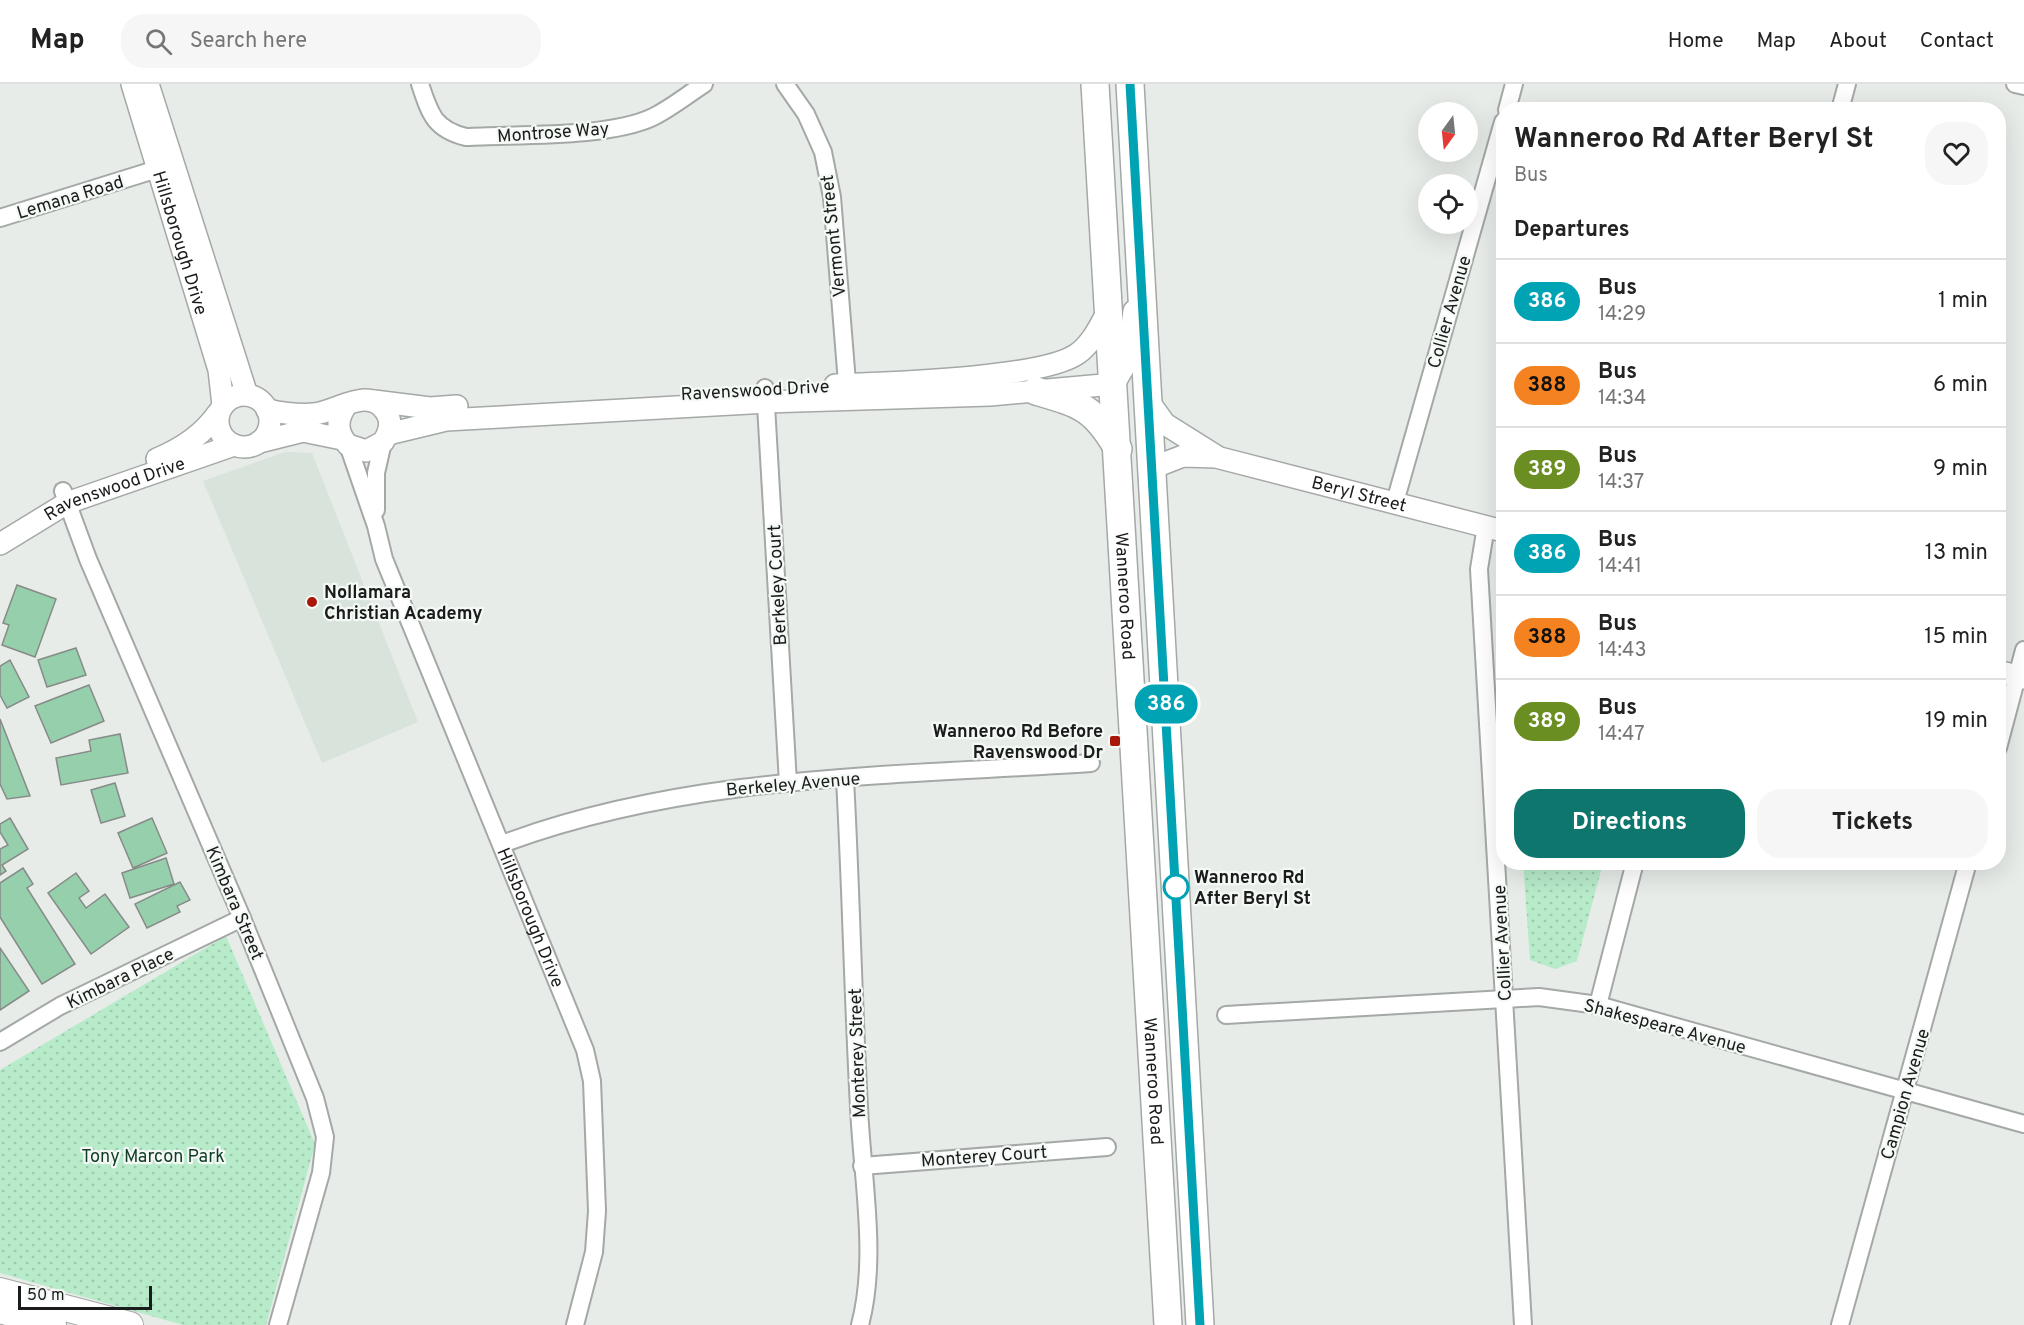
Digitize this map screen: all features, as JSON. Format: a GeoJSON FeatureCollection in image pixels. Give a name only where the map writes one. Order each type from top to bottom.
{"type":"FeatureCollection","features":[{"type":"Feature","properties":{"kind":"highway","name":"Wanneroo Road"},"geometry":{"type":"LineString","coordinates":[[1095,84],[1168,1325]]}},
{"type":"Feature","properties":{"kind":"highway","name":"Wanneroo Road"},"geometry":{"type":"LineString","coordinates":[[1130,84],[1200,1325]]}},
{"type":"Feature","properties":{"kind":"highway"},"geometry":{"type":"LineString","coordinates":[[1036,391],[1090,411],[1103,422],[1118,450]]}},
{"type":"Feature","properties":{"kind":"main road"},"geometry":{"type":"LineString","coordinates":[[0,1292],[58,1320]]}},
{"type":"Feature","properties":{"kind":"main road"},"geometry":{"type":"LineString","coordinates":[[0,1310],[58,1320],[130,1325]]}},
{"type":"Feature","properties":{"kind":"street","name":"Hillsborough Drive"},"geometry":{"type":"LineString","coordinates":[[132,84],[167,167],[247,395]]}},
{"type":"Feature","properties":{"kind":"street","name":"Hillsborough Drive"},"geometry":{"type":"LineString","coordinates":[[148,84],[223,385],[220,409]]}},
{"type":"Feature","properties":{"kind":"street","name":"Montrose Way"},"geometry":{"type":"LineString","coordinates":[[420,84],[434,119],[448,132],[466,137],[602,130],[628,126],[654,117],[704,84]]}},
{"type":"Feature","properties":{"kind":"street","name":"Vermont Street"},"geometry":{"type":"LineString","coordinates":[[785,84],[806,114],[823,152],[832,197],[848,391]]}},
{"type":"Feature","properties":{"kind":"street"},"geometry":{"type":"LineString","coordinates":[[1509,102],[1514,84]]}},
{"type":"Feature","properties":{"kind":"street"},"geometry":{"type":"LineString","coordinates":[[1842,102],[1847,84]]}},
{"type":"Feature","properties":{"kind":"street"},"geometry":{"type":"LineString","coordinates":[[2015,84],[2024,87]]}},
{"type":"Feature","properties":{"kind":"street","name":"Collier Avenue"},"geometry":{"type":"LineString","coordinates":[[1395,502],[1496,147]]}},
{"type":"Feature","properties":{"kind":"street","name":"Lemana Road"},"geometry":{"type":"LineString","coordinates":[[0,218],[167,167]]}},
{"type":"Feature","properties":{"kind":"street"},"geometry":{"type":"LineString","coordinates":[[1114,384],[1130,352],[1139,254]]}},
{"type":"Feature","properties":{"kind":"street","name":"Ravenswood Drive"},"geometry":{"type":"LineString","coordinates":[[374,401],[430,408],[766,395],[848,391],[996,373],[1064,361],[1079,353],[1109,309]]}},
{"type":"Feature","properties":{"kind":"street","name":"Ravenswood Drive"},"geometry":{"type":"LineString","coordinates":[[848,391],[933,398],[1114,384]]}},
{"type":"Feature","properties":{"kind":"street"},"geometry":{"type":"LineString","coordinates":[[259,442],[268,430],[267,410],[256,398],[238,395],[220,409],[220,432],[234,445],[242,447],[303,431],[366,450],[386,438],[388,414],[374,401],[364,399],[353,401],[345,407],[311,415],[267,410]]}},
{"type":"Feature","properties":{"kind":"street","name":"Ravenswood Drive"},"geometry":{"type":"LineString","coordinates":[[386,438],[447,420],[766,395]]}},
{"type":"Feature","properties":{"kind":"street","name":"Berkeley Court"},"geometry":{"type":"LineString","coordinates":[[766,395],[788,783]]}},
{"type":"Feature","properties":{"kind":"street","name":"Beryl Street"},"geometry":{"type":"LineString","coordinates":[[1149,402],[1165,424],[1216,457]]}},
{"type":"Feature","properties":{"kind":"street"},"geometry":{"type":"LineString","coordinates":[[345,407],[338,422],[345,442]]}},
{"type":"Feature","properties":{"kind":"street","name":"Ravenswood Drive"},"geometry":{"type":"LineString","coordinates":[[0,527],[65,497],[175,452],[210,425],[220,409]]}},
{"type":"Feature","properties":{"kind":"street","name":"Hillsborough Drive"},"geometry":{"type":"LineString","coordinates":[[376,526],[376,473],[386,438]]}},
{"type":"Feature","properties":{"kind":"street","name":"Hillsborough Drive"},"geometry":{"type":"LineString","coordinates":[[345,442],[376,526],[384,559],[585,1050],[592,1081],[597,1210],[594,1252],[574,1325]]}},
{"type":"Feature","properties":{"kind":"street","name":"Ravenswood Drive"},"geometry":{"type":"LineString","coordinates":[[0,544],[65,497],[234,445]]}},
{"type":"Feature","properties":{"kind":"street","name":"Beryl Street"},"geometry":{"type":"LineString","coordinates":[[1152,468],[1183,456],[1216,457],[1494,528]]}},
{"type":"Feature","properties":{"kind":"street","name":"Kimbara Street"},"geometry":{"type":"LineString","coordinates":[[65,497],[88,560],[242,918],[315,1098],[325,1137],[321,1173],[278,1325]]}},
{"type":"Feature","properties":{"kind":"street","name":"Collier Avenue"},"geometry":{"type":"LineString","coordinates":[[1494,528],[1479,569],[1496,850]]}},
{"type":"Feature","properties":{"kind":"street"},"geometry":{"type":"LineString","coordinates":[[2006,709],[2013,675],[2024,650]]}},
{"type":"Feature","properties":{"kind":"street","name":"Berkeley Avenue"},"geometry":{"type":"LineString","coordinates":[[502,844],[535,832],[686,795],[788,783],[1091,763]]}},
{"type":"Feature","properties":{"kind":"street","name":"Monterey Street"},"geometry":{"type":"LineString","coordinates":[[845,779],[862,1166],[869,1258],[866,1304],[860,1325]]}},
{"type":"Feature","properties":{"kind":"street","name":"Collier Avenue"},"geometry":{"type":"LineString","coordinates":[[1497,870],[1523,1325]]}},
{"type":"Feature","properties":{"kind":"street"},"geometry":{"type":"LineString","coordinates":[[1598,1005],[1633,870]]}},
{"type":"Feature","properties":{"kind":"street","name":"Campion Avenue"},"geometry":{"type":"LineString","coordinates":[[1840,1325],[1966,870]]}},
{"type":"Feature","properties":{"kind":"street","name":"Kimbara Place"},"geometry":{"type":"LineString","coordinates":[[0,1042],[60,1006],[242,918]]}},
{"type":"Feature","properties":{"kind":"street","name":"Shakespeare Avenue"},"geometry":{"type":"LineString","coordinates":[[1226,1015],[1539,997],[1598,1005],[2024,1125]]}},
{"type":"Feature","properties":{"kind":"street","name":"Monterey Court"},"geometry":{"type":"LineString","coordinates":[[862,1166],[1107,1147]]}},
{"type":"Feature","properties":{"kind":"shaded area","name":"Nollamara Christian Academy"},"geometry":{"type":"Polygon","coordinates":[[[285,452],[312,453],[418,722],[322,763],[203,481],[285,452]]]}},
{"type":"Feature","properties":{"kind":"green space"},"geometry":{"type":"Polygon","coordinates":[[[1524,870],[1601,870],[1577,961],[1555,969],[1530,960],[1524,870]]]}},
{"type":"Feature","properties":{"kind":"green space","name":"Tony Marcon Park"},"geometry":{"type":"Polygon","coordinates":[[[226,936],[315,1144],[266,1325],[183,1325],[0,1273],[0,1070],[226,936]]]}},
{"type":"Feature","properties":{"kind":"building"},"geometry":{"type":"Polygon","coordinates":[[[17,585],[56,599],[35,657],[2,645],[9,625],[3,623],[17,585]]]}},
{"type":"Feature","properties":{"kind":"building"},"geometry":{"type":"Polygon","coordinates":[[[76,648],[86,675],[47,687],[38,660],[76,648]]]}},
{"type":"Feature","properties":{"kind":"building"},"geometry":{"type":"Polygon","coordinates":[[[10,660],[29,697],[7,708],[0,695],[0,666],[10,660]]]}},
{"type":"Feature","properties":{"kind":"building"},"geometry":{"type":"Polygon","coordinates":[[[89,685],[104,721],[51,743],[35,706],[89,685]]]}},
{"type":"Feature","properties":{"kind":"building"},"geometry":{"type":"Polygon","coordinates":[[[0,719],[30,796],[7,799],[0,784],[0,719]]]}},
{"type":"Feature","properties":{"kind":"building"},"geometry":{"type":"Polygon","coordinates":[[[120,734],[128,773],[61,785],[56,758],[91,751],[89,740],[120,734]]]}},
{"type":"Feature","properties":{"kind":"building"},"geometry":{"type":"Polygon","coordinates":[[[115,783],[125,816],[101,823],[91,790],[115,783]]]}},
{"type":"Feature","properties":{"kind":"building"},"geometry":{"type":"Polygon","coordinates":[[[10,818],[28,849],[2,865],[6,871],[0,875],[0,849],[8,845],[0,832],[0,824],[10,818]]]}},
{"type":"Feature","properties":{"kind":"building"},"geometry":{"type":"Polygon","coordinates":[[[152,818],[167,853],[133,868],[118,833],[152,818]]]}},
{"type":"Feature","properties":{"kind":"building"},"geometry":{"type":"Polygon","coordinates":[[[166,858],[174,884],[130,898],[122,873],[166,858]]]}},
{"type":"Feature","properties":{"kind":"building"},"geometry":{"type":"Polygon","coordinates":[[[23,868],[33,884],[27,888],[75,964],[42,984],[0,917],[0,883],[23,868]]]}},
{"type":"Feature","properties":{"kind":"building"},"geometry":{"type":"Polygon","coordinates":[[[76,873],[89,891],[79,898],[86,908],[105,894],[129,927],[91,954],[48,893],[76,873]]]}},
{"type":"Feature","properties":{"kind":"building"},"geometry":{"type":"Polygon","coordinates":[[[180,882],[190,900],[177,906],[180,912],[147,928],[135,904],[180,882]]]}},
{"type":"Feature","properties":{"kind":"building"},"geometry":{"type":"Polygon","coordinates":[[[0,948],[29,991],[0,1010],[0,948]]]}},
{"type":"Feature","properties":{"kind":"bus line","name":"386"},"geometry":{"type":"LineString","coordinates":[[1130,84],[1200,1325]]}},
{"type":"Feature","properties":{"kind":"place","name":"Nollamara Christian Academy"},"geometry":{"type":"Point","coordinates":[312,602]}},
{"type":"Feature","properties":{"kind":"place","name":"Wanneroo Rd Before Ravenswood Dr"},"geometry":{"type":"Point","coordinates":[1115,741]}},
{"type":"Feature","properties":{"kind":"place","name":"Wanneroo Rd After Beryl St"},"geometry":{"type":"Point","coordinates":[1176,887]}}]}
